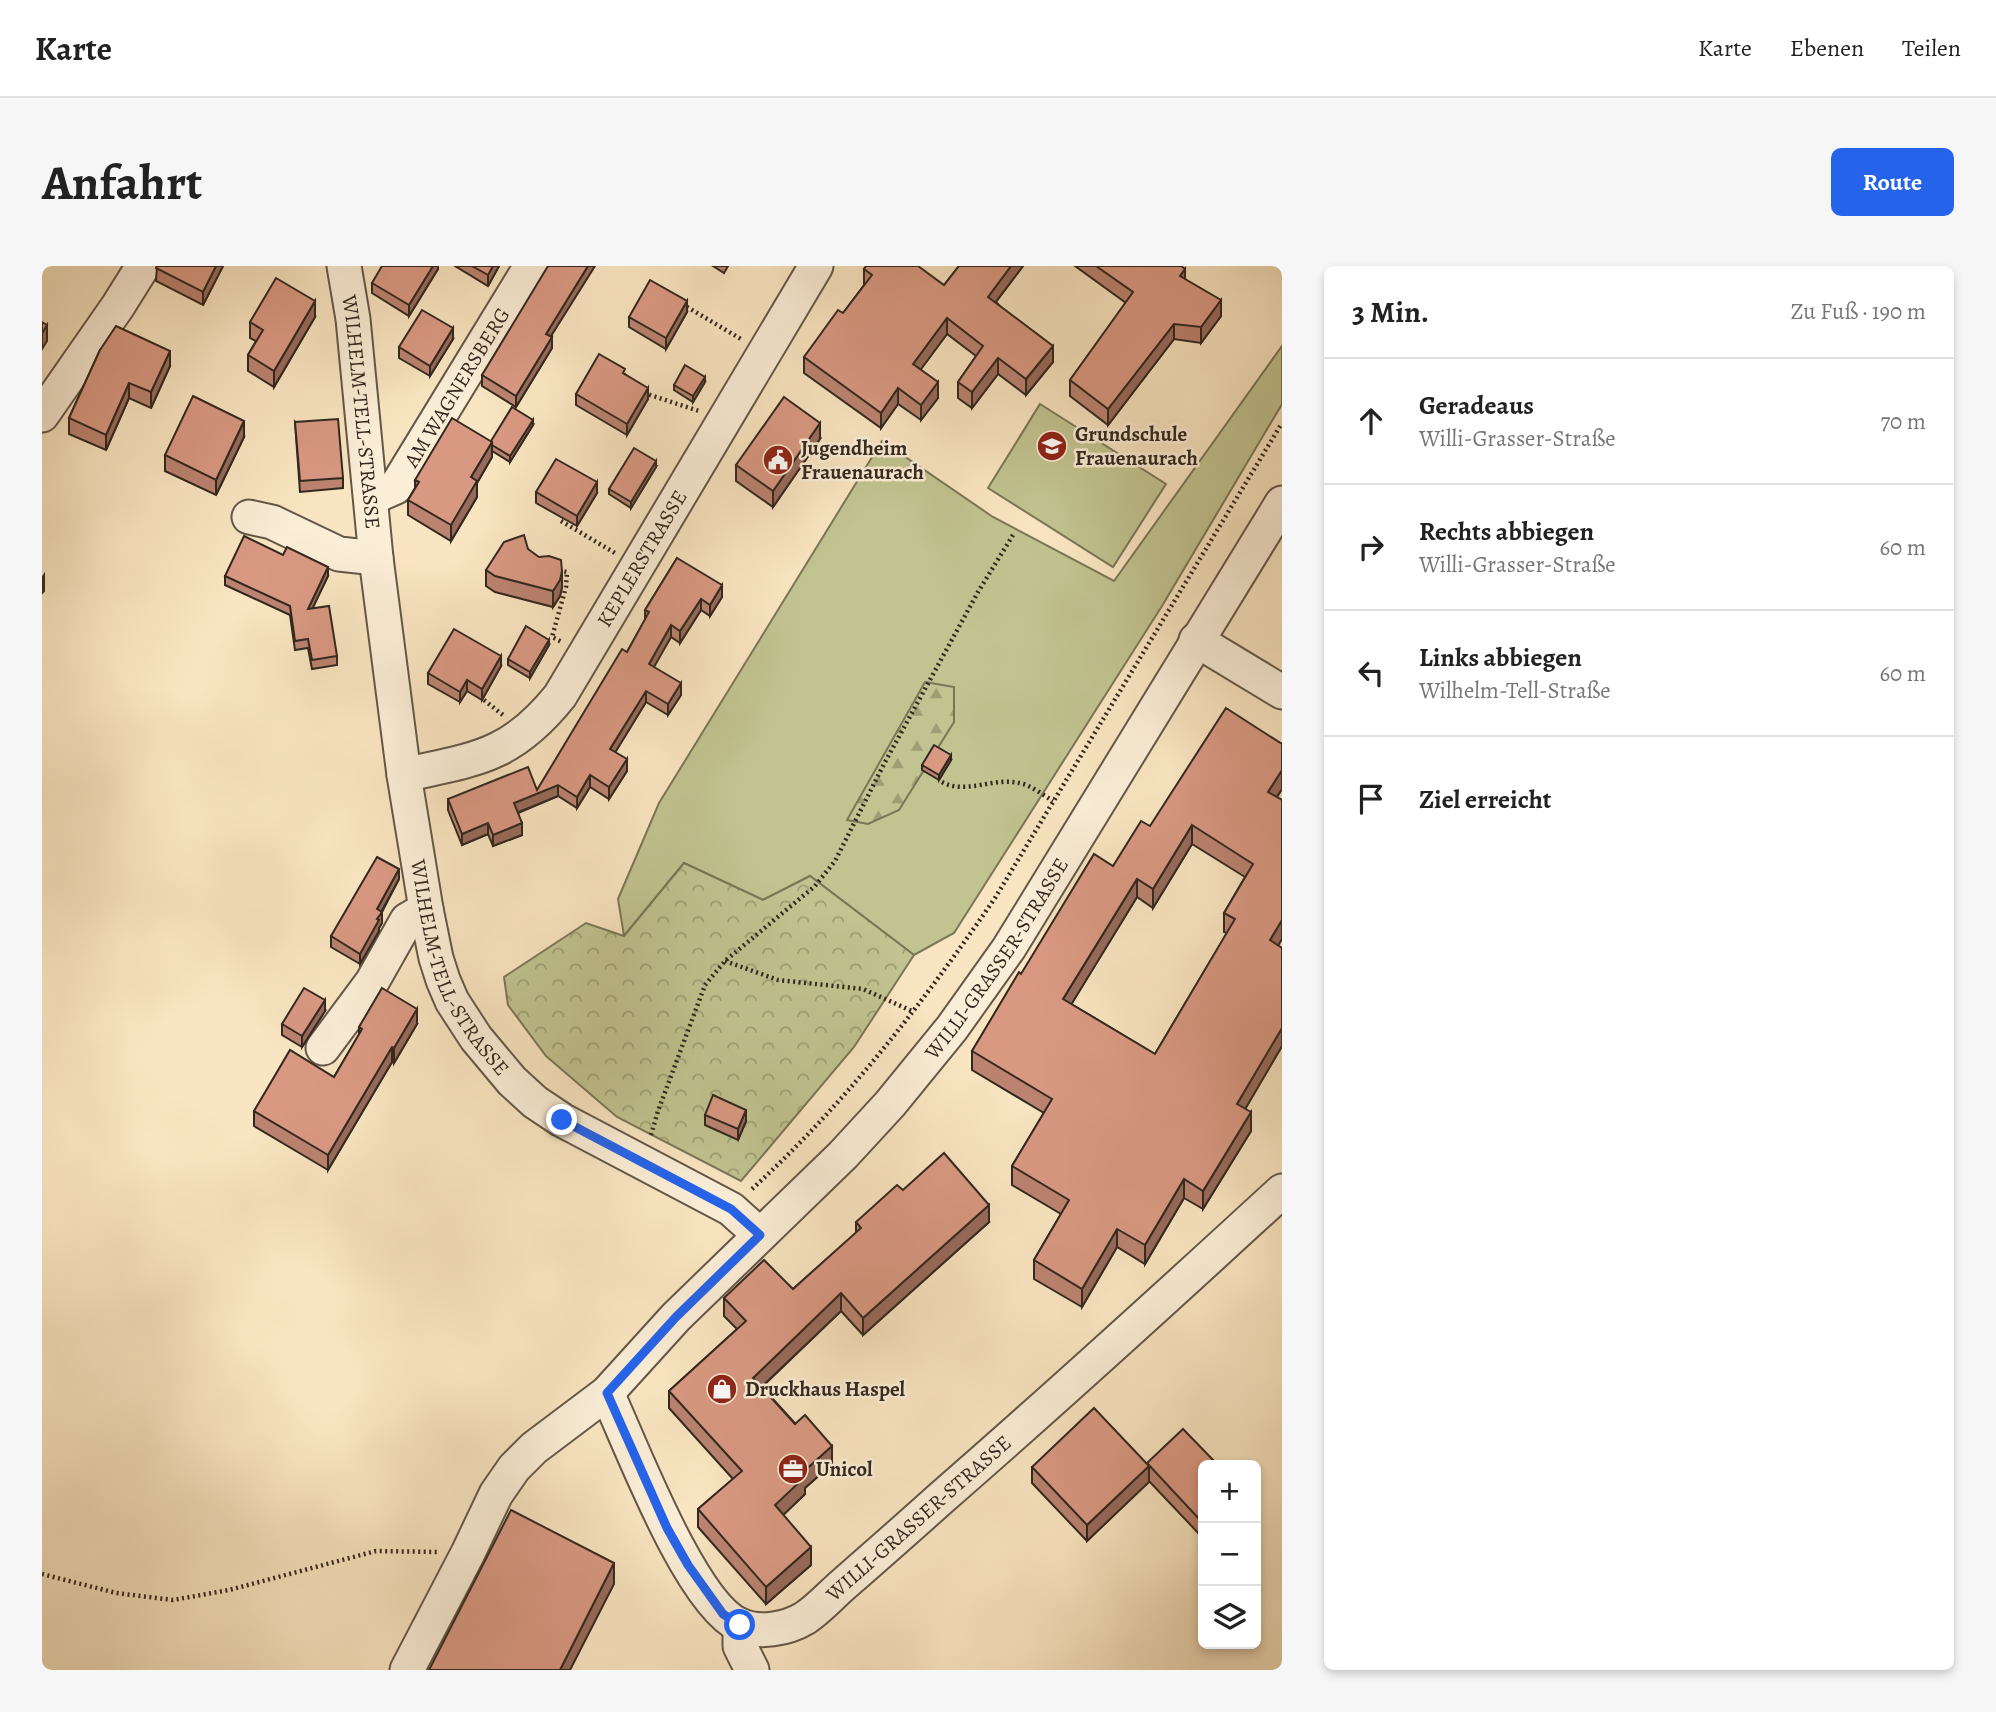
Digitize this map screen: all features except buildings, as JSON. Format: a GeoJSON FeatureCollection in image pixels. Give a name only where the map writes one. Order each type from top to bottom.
{"type":"FeatureCollection","features":[{"type":"Feature","properties":{"kind":"street"},"geometry":{"type":"LineString","coordinates":[[42,415],[118,306],[142,266]]}},
{"type":"Feature","properties":{"kind":"street","name":"WILHELM-TELL-STRASSE"},"geometry":{"type":"LineString","coordinates":[[345,266],[353,319],[376,558],[404,775],[436,958],[452,1001],[493,1061],[535,1102],[562,1120],[731,1209],[760,1235]]}},
{"type":"Feature","properties":{"kind":"street","name":"AM WAGNERSBERG"},"geometry":{"type":"LineString","coordinates":[[371,498],[396,488],[531,266]]}},
{"type":"Feature","properties":{"kind":"street","name":"KEPLERSTRASSE"},"geometry":{"type":"LineString","coordinates":[[404,775],[479,758],[502,749],[524,735],[560,696],[816,266]]}},
{"type":"Feature","properties":{"kind":"street","name":"WILLI-GRASSER-STRASSE"},"geometry":{"type":"LineString","coordinates":[[407,1670],[496,1494],[514,1468],[534,1448],[607,1393],[676,1317],[843,1155],[890,1104],[960,1016],[1009,948],[1282,503]]}},
{"type":"Feature","properties":{"kind":"street","name":"WILHELM-TELL-STRASSE"},"geometry":{"type":"LineString","coordinates":[[249,517],[272,522],[339,554],[376,558]]}},
{"type":"Feature","properties":{"kind":"street"},"geometry":{"type":"LineString","coordinates":[[1196,640],[1282,692]]}},
{"type":"Feature","properties":{"kind":"street"},"geometry":{"type":"LineString","coordinates":[[323,1048],[372,982],[407,920],[426,908]]}},
{"type":"Feature","properties":{"kind":"street","name":"WILLI-GRASSER-STRASSE"},"geometry":{"type":"LineString","coordinates":[[740,1625],[764,1630],[788,1626],[806,1618],[1107,1353],[1282,1191]]}},
{"type":"Feature","properties":{"kind":"street"},"geometry":{"type":"LineString","coordinates":[[607,1393],[667,1528],[688,1565],[723,1614],[740,1625],[740,1646],[752,1670]]}},
{"type":"Feature","properties":{"kind":"path"},"geometry":{"type":"LineString","coordinates":[[682,304],[763,351]]}},
{"type":"Feature","properties":{"kind":"path"},"geometry":{"type":"LineString","coordinates":[[638,389],[648,396],[701,411],[721,423]]}},
{"type":"Feature","properties":{"kind":"path"},"geometry":{"type":"LineString","coordinates":[[731,1209],[783,1161],[847,1093],[947,968],[995,898],[1282,423]]}},
{"type":"Feature","properties":{"kind":"path"},"geometry":{"type":"LineString","coordinates":[[561,522],[637,565]]}},
{"type":"Feature","properties":{"kind":"path"},"geometry":{"type":"LineString","coordinates":[[644,1163],[658,1111],[705,985],[725,961],[815,886],[835,861],[884,764],[978,592],[1013,535]]}},
{"type":"Feature","properties":{"kind":"path"},"geometry":{"type":"LineString","coordinates":[[556,569],[567,572],[566,587],[552,637],[583,656]]}},
{"type":"Feature","properties":{"kind":"path"},"geometry":{"type":"LineString","coordinates":[[942,782],[951,787],[1020,783],[1053,801]]}},
{"type":"Feature","properties":{"kind":"path"},"geometry":{"type":"LineString","coordinates":[[725,961],[778,980],[863,989],[914,1012]]}},
{"type":"Feature","properties":{"kind":"path"},"geometry":{"type":"LineString","coordinates":[[42,1574],[116,1593],[173,1600],[229,1590],[376,1550],[468,1553]]}},
{"type":"Feature","properties":{"kind":"green space"},"geometry":{"type":"Polygon","coordinates":[[[1282,346],[1282,404],[1162,606],[954,933],[914,955],[810,876],[763,900],[684,863],[624,936],[618,899],[659,803],[882,441],[993,517],[1114,581],[1282,346]]]}},
{"type":"Feature","properties":{"kind":"green space"},"geometry":{"type":"Polygon","coordinates":[[[1040,404],[1166,484],[1113,567],[988,488],[1040,404]]]}},
{"type":"Feature","properties":{"kind":"green space"},"geometry":{"type":"Polygon","coordinates":[[[925,682],[954,687],[954,722],[899,810],[868,824],[847,820],[925,682]]]}},
{"type":"Feature","properties":{"kind":"green space"},"geometry":{"type":"Polygon","coordinates":[[[684,863],[763,900],[810,876],[914,955],[854,1047],[741,1181],[617,1117],[546,1056],[508,1005],[504,977],[586,923],[624,936],[684,863]]]}},
{"type":"Feature","properties":{"kind":"place","name":"Grundschule Frauenaurach"},"geometry":{"type":"Point","coordinates":[1052,446]}},
{"type":"Feature","properties":{"kind":"place","name":"Jugendheim Frauenaurach"},"geometry":{"type":"Point","coordinates":[778,460]}},
{"type":"Feature","properties":{"kind":"place","name":"Druckhaus Haspel"},"geometry":{"type":"Point","coordinates":[722,1389]}},
{"type":"Feature","properties":{"kind":"place","name":"Unicol"},"geometry":{"type":"Point","coordinates":[793,1469]}},
{"type":"Feature","properties":{"kind":"route"},"geometry":{"type":"LineString","coordinates":[[562,1120],[731,1209],[760,1235],[676,1317],[607,1393],[667,1528],[688,1565],[723,1614],[740,1625]]}}]}
